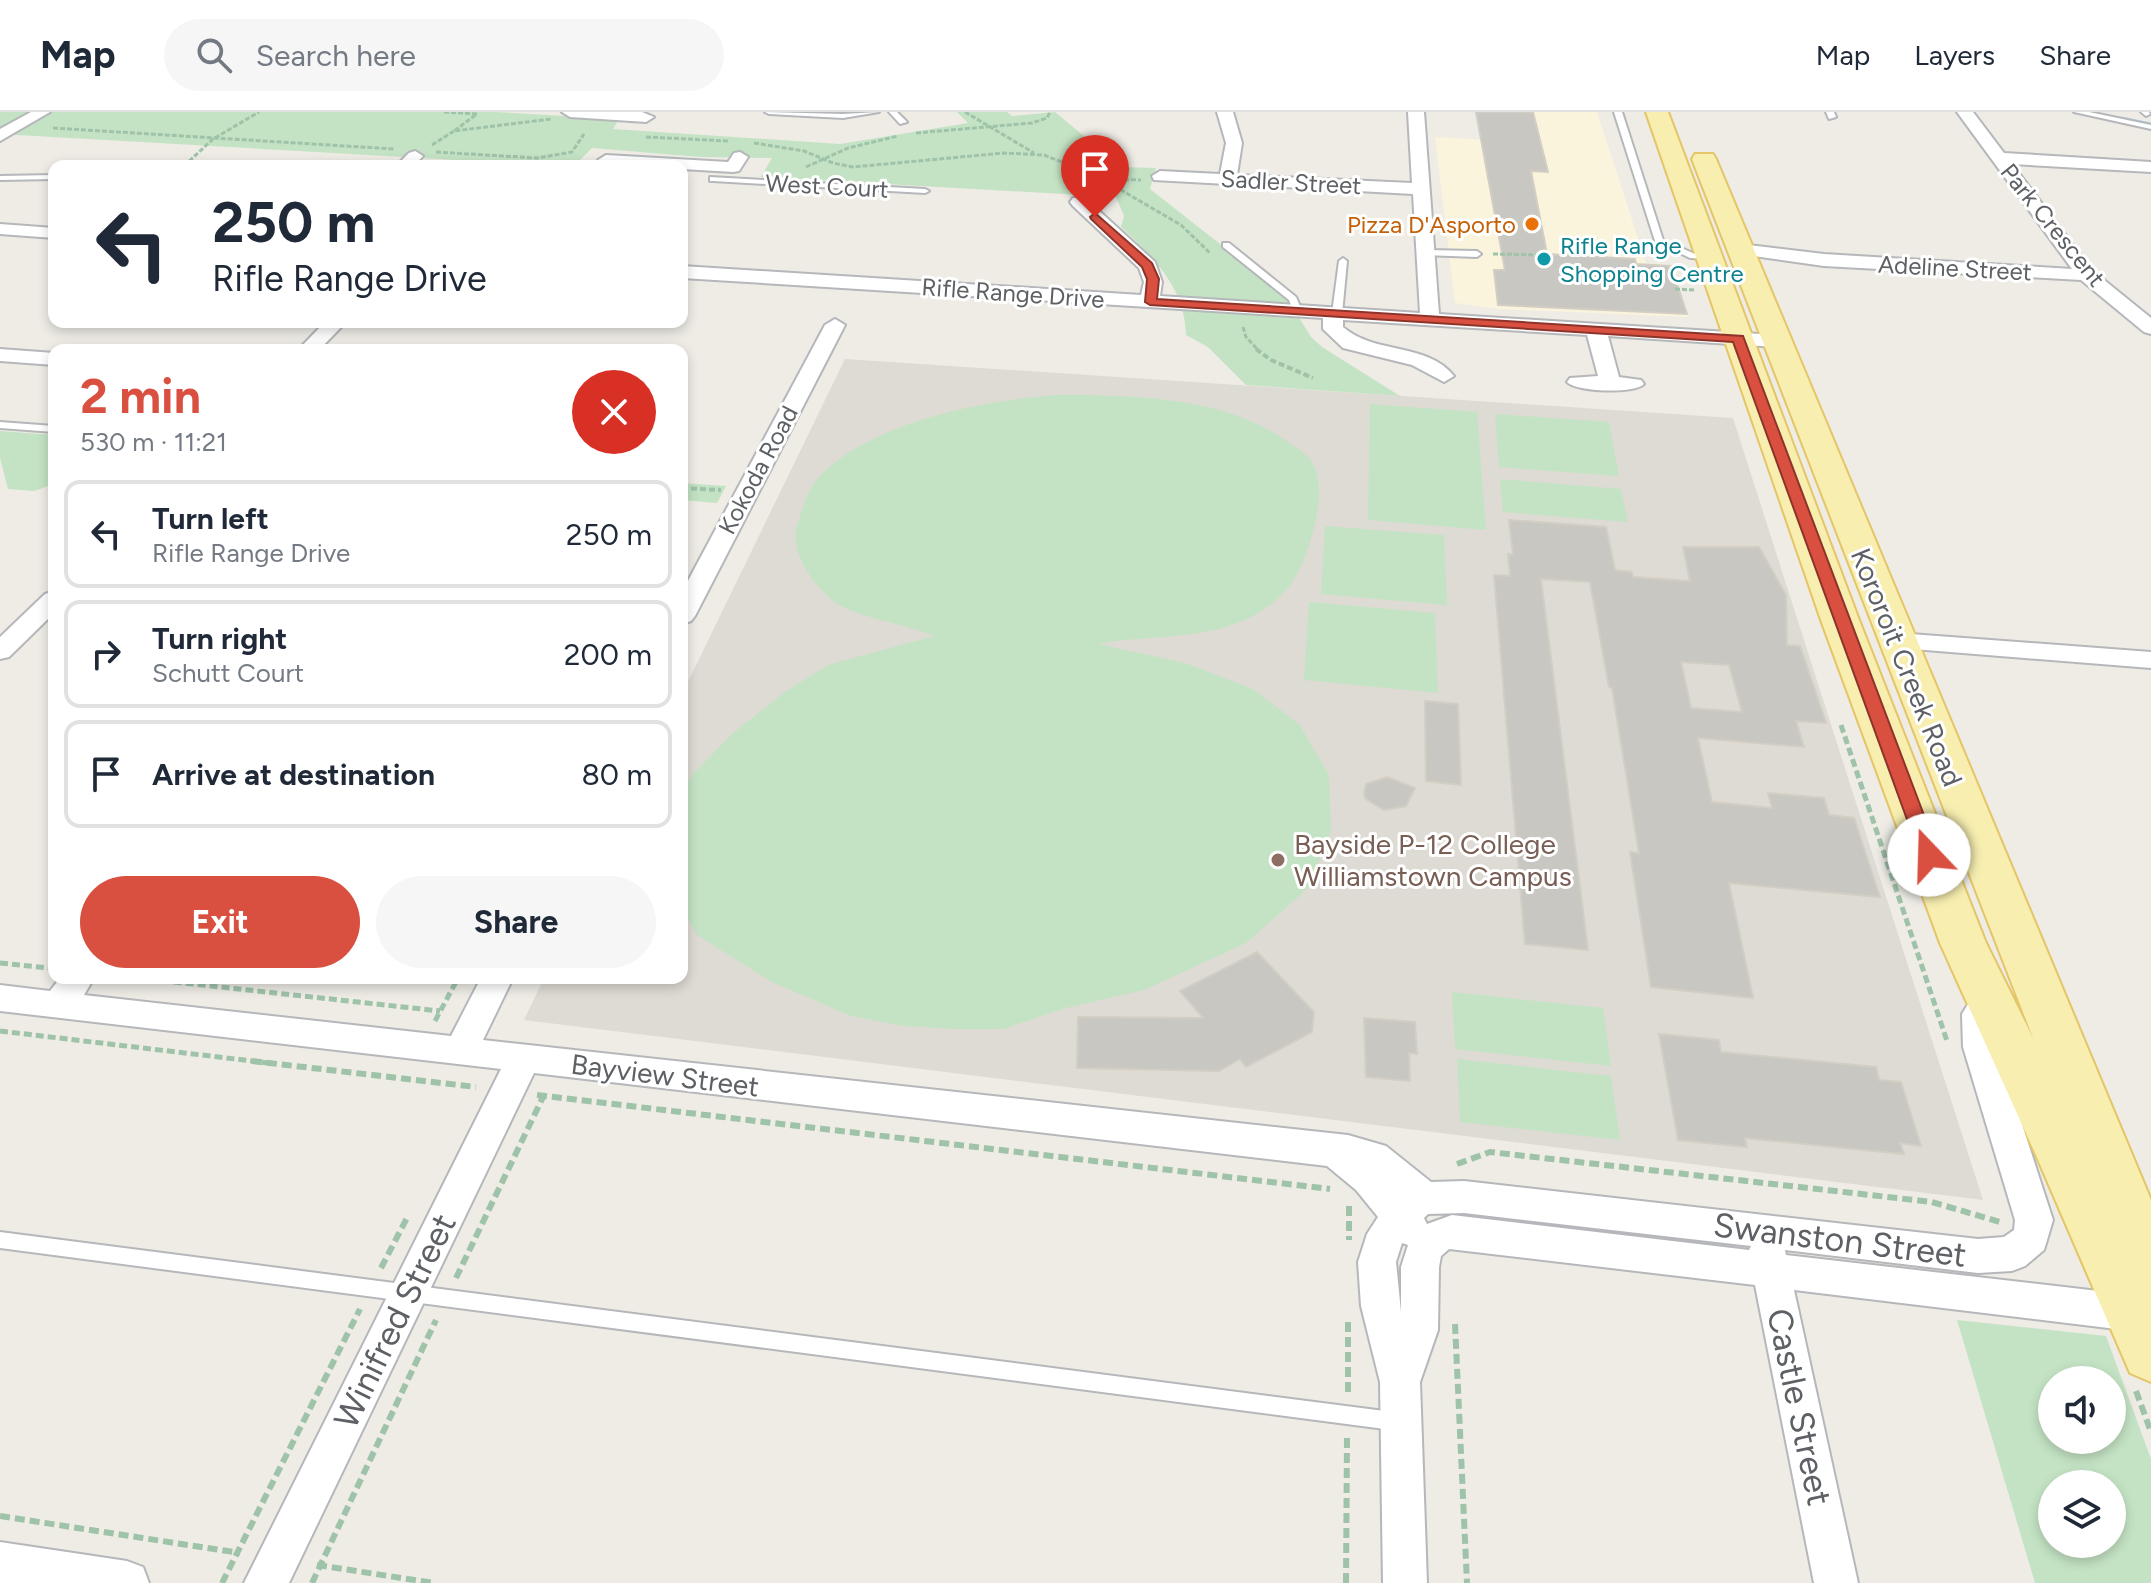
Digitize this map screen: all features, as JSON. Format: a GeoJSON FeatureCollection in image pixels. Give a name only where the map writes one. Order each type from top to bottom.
{"type":"FeatureCollection","features":[{"type":"Feature","properties":{"kind":"main road","name":"Kororoit Creek Road"},"geometry":{"type":"LineString","coordinates":[[1657,112],[1725,259]]}},
{"type":"Feature","properties":{"kind":"main road","name":"Kororoit Creek Road"},"geometry":{"type":"LineString","coordinates":[[1685,112],[1725,259],[1742,339],[1840,620],[1999,984],[2139,1348]]}},
{"type":"Feature","properties":{"kind":"main road","name":"Kororoit Creek Road"},"geometry":{"type":"LineString","coordinates":[[1742,339],[1897,641],[1999,984],[2151,1266]]}},
{"type":"Feature","properties":{"kind":"street"},"geometry":{"type":"LineString","coordinates":[[0,136],[42,112]]}},
{"type":"Feature","properties":{"kind":"street"},"geometry":{"type":"LineString","coordinates":[[570,112],[648,114]]}},
{"type":"Feature","properties":{"kind":"street"},"geometry":{"type":"LineString","coordinates":[[1225,112],[1234,143],[1228,179]]}},
{"type":"Feature","properties":{"kind":"street"},"geometry":{"type":"LineString","coordinates":[[1416,112],[1430,319]]}},
{"type":"Feature","properties":{"kind":"street","name":"Park Crescent"},"geometry":{"type":"LineString","coordinates":[[1965,112],[2086,275],[2151,328]]}},
{"type":"Feature","properties":{"kind":"street"},"geometry":{"type":"LineString","coordinates":[[613,153],[648,114]]}},
{"type":"Feature","properties":{"kind":"street","name":"West Court"},"geometry":{"type":"LineString","coordinates":[[613,153],[648,160]]}},
{"type":"Feature","properties":{"kind":"street","name":"West Court"},"geometry":{"type":"LineString","coordinates":[[688,168],[722,175],[740,157]]}},
{"type":"Feature","properties":{"kind":"street"},"geometry":{"type":"LineString","coordinates":[[1998,158],[2151,167]]}},
{"type":"Feature","properties":{"kind":"street","name":"Sadler Street"},"geometry":{"type":"LineString","coordinates":[[1160,176],[1421,189]]}},
{"type":"Feature","properties":{"kind":"street"},"geometry":{"type":"LineString","coordinates":[[1079,202],[1148,266],[1153,279],[1150,302]]}},
{"type":"Feature","properties":{"kind":"street"},"geometry":{"type":"LineString","coordinates":[[1095,217],[1120,214]]}},
{"type":"Feature","properties":{"kind":"street"},"geometry":{"type":"LineString","coordinates":[[0,229],[48,233]]}},
{"type":"Feature","properties":{"kind":"street","name":"Adeline Street"},"geometry":{"type":"LineString","coordinates":[[1725,259],[1824,260],[2086,275]]}},
{"type":"Feature","properties":{"kind":"street","name":"Rifle Range Drive"},"geometry":{"type":"LineString","coordinates":[[688,272],[1742,339]]}},
{"type":"Feature","properties":{"kind":"street"},"geometry":{"type":"LineString","coordinates":[[1335,314],[1334,331],[1348,343],[1438,366]]}},
{"type":"Feature","properties":{"kind":"street","name":"Kokoda Road"},"geometry":{"type":"LineString","coordinates":[[688,605],[835,325]]}},
{"type":"Feature","properties":{"kind":"street"},"geometry":{"type":"LineString","coordinates":[[314,344],[330,328]]}},
{"type":"Feature","properties":{"kind":"street"},"geometry":{"type":"LineString","coordinates":[[1596,330],[1610,383]]}},
{"type":"Feature","properties":{"kind":"street"},"geometry":{"type":"LineString","coordinates":[[0,355],[48,359]]}},
{"type":"Feature","properties":{"kind":"street"},"geometry":{"type":"LineString","coordinates":[[1577,382],[1634,384]]}},
{"type":"Feature","properties":{"kind":"street"},"geometry":{"type":"LineString","coordinates":[[0,651],[48,605]]}},
{"type":"Feature","properties":{"kind":"street"},"geometry":{"type":"LineString","coordinates":[[1897,641],[2151,660]]}},
{"type":"Feature","properties":{"kind":"street"},"geometry":{"type":"LineString","coordinates":[[460,1051],[494,984]]}},
{"type":"Feature","properties":{"kind":"street","name":"Swanston Street"},"geometry":{"type":"LineString","coordinates":[[1426,1247],[1441,1234],[1466,1232],[1766,1250],[1989,1257],[2012,1254],[2024,1245],[2034,1231],[2033,1213],[1987,1074],[1978,1034],[1979,1014],[1999,984]]}},
{"type":"Feature","properties":{"kind":"street","name":"Bayview Street"},"geometry":{"type":"LineString","coordinates":[[0,998],[68,991],[460,1051],[513,1083],[1331,1151],[1412,1207],[1426,1247]]}},
{"type":"Feature","properties":{"kind":"street","name":"Winifred Street"},"geometry":{"type":"LineString","coordinates":[[272,1571],[428,1296],[513,1083]]}},
{"type":"Feature","properties":{"kind":"street","name":"Swanston Street"},"geometry":{"type":"LineString","coordinates":[[1412,1207],[1464,1197],[1766,1250],[2139,1348]]}},
{"type":"Feature","properties":{"kind":"street"},"geometry":{"type":"LineString","coordinates":[[1405,1583],[1401,1402],[1377,1278],[1382,1242],[1412,1207]]}},
{"type":"Feature","properties":{"kind":"street"},"geometry":{"type":"LineString","coordinates":[[1401,1402],[1420,1322],[1419,1267],[1426,1247]]}},
{"type":"Feature","properties":{"kind":"street","name":"Castle Street"},"geometry":{"type":"LineString","coordinates":[[1766,1250],[1836,1583]]}},
{"type":"Feature","properties":{"kind":"street"},"geometry":{"type":"LineString","coordinates":[[0,1564],[127,1583]]}},
{"type":"Feature","properties":{"kind":"lane"},"geometry":{"type":"LineString","coordinates":[[769,112],[843,116],[875,112]]}},
{"type":"Feature","properties":{"kind":"lane"},"geometry":{"type":"LineString","coordinates":[[893,112],[903,122]]}},
{"type":"Feature","properties":{"kind":"lane"},"geometry":{"type":"LineString","coordinates":[[1618,112],[1659,241],[1693,256],[1725,259]]}},
{"type":"Feature","properties":{"kind":"lane"},"geometry":{"type":"LineString","coordinates":[[2078,112],[2151,127]]}},
{"type":"Feature","properties":{"kind":"lane","name":"West Court"},"geometry":{"type":"LineString","coordinates":[[722,175],[925,191]]}},
{"type":"Feature","properties":{"kind":"lane"},"geometry":{"type":"LineString","coordinates":[[0,178],[48,177]]}},
{"type":"Feature","properties":{"kind":"lane"},"geometry":{"type":"LineString","coordinates":[[1226,245],[1293,299],[1297,311]]}},
{"type":"Feature","properties":{"kind":"lane"},"geometry":{"type":"LineString","coordinates":[[1426,253],[1477,254]]}},
{"type":"Feature","properties":{"kind":"lane"},"geometry":{"type":"LineString","coordinates":[[1335,314],[1343,261]]}},
{"type":"Feature","properties":{"kind":"lane"},"geometry":{"type":"LineString","coordinates":[[0,425],[48,429]]}},
{"type":"Feature","properties":{"kind":"lane"},"geometry":{"type":"LineString","coordinates":[[0,1240],[1347,1416],[1401,1402]]}},
{"type":"Feature","properties":{"kind":"path"},"geometry":{"type":"LineString","coordinates":[[190,160],[213,139],[259,112]]}},
{"type":"Feature","properties":{"kind":"path"},"geometry":{"type":"LineString","coordinates":[[965,112],[1035,153]]}},
{"type":"Feature","properties":{"kind":"path"},"geometry":{"type":"LineString","coordinates":[[914,133],[1036,122],[1047,118],[1050,112]]}},
{"type":"Feature","properties":{"kind":"path"},"geometry":{"type":"LineString","coordinates":[[19,125],[407,157]]}},
{"type":"Feature","properties":{"kind":"path"},"geometry":{"type":"LineString","coordinates":[[454,131],[425,151],[549,158],[572,152],[584,134]]}},
{"type":"Feature","properties":{"kind":"path"},"geometry":{"type":"LineString","coordinates":[[800,170],[848,148],[902,135]]}},
{"type":"Feature","properties":{"kind":"path"},"geometry":{"type":"LineString","coordinates":[[1102,179],[1141,180]]}},
{"type":"Feature","properties":{"kind":"path"},"geometry":{"type":"LineString","coordinates":[[1584,245],[1587,258]]}},
{"type":"Feature","properties":{"kind":"path"},"geometry":{"type":"LineString","coordinates":[[1503,254],[1544,255]]}},
{"type":"Feature","properties":{"kind":"path"},"geometry":{"type":"LineString","coordinates":[[1695,291],[1725,259]]}},
{"type":"Feature","properties":{"kind":"path"},"geometry":{"type":"LineString","coordinates":[[1675,289],[1695,291],[1742,339]]}},
{"type":"Feature","properties":{"kind":"path"},"geometry":{"type":"LineString","coordinates":[[688,488],[726,490]]}},
{"type":"Feature","properties":{"kind":"path"},"geometry":{"type":"LineString","coordinates":[[1840,721],[1949,1047]]}},
{"type":"Feature","properties":{"kind":"path"},"geometry":{"type":"LineString","coordinates":[[0,963],[48,968]]}},
{"type":"Feature","properties":{"kind":"path"},"geometry":{"type":"LineString","coordinates":[[193,984],[440,1011]]}},
{"type":"Feature","properties":{"kind":"path"},"geometry":{"type":"LineString","coordinates":[[421,1047],[455,984]]}},
{"type":"Feature","properties":{"kind":"path"},"geometry":{"type":"LineString","coordinates":[[0,1031],[513,1083],[1333,1189]]}},
{"type":"Feature","properties":{"kind":"path"},"geometry":{"type":"LineString","coordinates":[[467,1101],[513,1083]]}},
{"type":"Feature","properties":{"kind":"path"},"geometry":{"type":"LineString","coordinates":[[312,1583],[513,1083]]}},
{"type":"Feature","properties":{"kind":"path"},"geometry":{"type":"LineString","coordinates":[[1457,1164],[1490,1152],[1932,1202],[2008,1224],[2003,1210]]}},
{"type":"Feature","properties":{"kind":"path"},"geometry":{"type":"LineString","coordinates":[[1349,1191],[1349,1251]]}},
{"type":"Feature","properties":{"kind":"path"},"geometry":{"type":"LineString","coordinates":[[222,1583],[412,1207]]}},
{"type":"Feature","properties":{"kind":"path"},"geometry":{"type":"LineString","coordinates":[[1346,1583],[1348,1311]]}},
{"type":"Feature","properties":{"kind":"path"},"geometry":{"type":"LineString","coordinates":[[1455,1315],[1467,1583]]}},
{"type":"Feature","properties":{"kind":"path"},"geometry":{"type":"LineString","coordinates":[[2139,1348],[2151,1432]]}},
{"type":"Feature","properties":{"kind":"path"},"geometry":{"type":"LineString","coordinates":[[0,1516],[237,1553],[272,1571],[320,1566],[434,1583]]}},
{"type":"Feature","properties":{"kind":"shaded area"},"geometry":{"type":"Polygon","coordinates":[[[1521,112],[1597,112],[1646,263],[1672,265],[1689,317],[1499,309],[1455,303],[1435,137],[1527,142],[1521,112]]]}},
{"type":"Feature","properties":{"kind":"shaded area","name":"Bayside P-12 College Williamstown Campus"},"geometry":{"type":"Polygon","coordinates":[[[845,359],[1733,418],[1983,1200],[524,1020],[541,984],[688,984],[688,682],[845,359]]]}},
{"type":"Feature","properties":{"kind":"green space"},"geometry":{"type":"Polygon","coordinates":[[[0,112],[496,112],[619,119],[613,129],[840,144],[968,123],[957,112],[1007,112],[1012,116],[1055,112],[1121,167],[1156,168],[1150,189],[1285,295],[1311,337],[1322,347],[1400,396],[1246,385],[1208,347],[1186,335],[1174,288],[1156,262],[1121,227],[1124,216],[1116,197],[761,177],[772,158],[701,157],[592,148],[580,160],[458,160],[0,134],[0,112]]]}},
{"type":"Feature","properties":{"kind":"green space"},"geometry":{"type":"Polygon","coordinates":[[[1116,396],[1209,407],[1266,428],[1311,461],[1319,490],[1318,508],[1307,551],[1296,577],[1269,606],[1242,621],[1208,631],[1098,644],[1185,663],[1253,689],[1299,724],[1329,775],[1331,830],[1309,887],[1246,943],[1144,990],[1062,1009],[1004,1029],[904,1026],[851,1016],[772,982],[697,935],[688,919],[688,783],[733,733],[785,692],[828,665],[934,636],[845,608],[828,597],[813,580],[801,559],[796,536],[805,500],[819,477],[841,458],[898,428],[963,409],[1028,398],[1116,396]]]}},
{"type":"Feature","properties":{"kind":"green space"},"geometry":{"type":"Polygon","coordinates":[[[1370,404],[1477,412],[1486,530],[1368,520],[1370,404]]]}},
{"type":"Feature","properties":{"kind":"green space"},"geometry":{"type":"Polygon","coordinates":[[[1495,414],[1609,422],[1619,476],[1499,467],[1495,414]]]}},
{"type":"Feature","properties":{"kind":"green space"},"geometry":{"type":"Polygon","coordinates":[[[0,431],[48,435],[48,486],[34,491],[8,489],[0,458],[0,431]]]}},
{"type":"Feature","properties":{"kind":"green space"},"geometry":{"type":"Polygon","coordinates":[[[1500,479],[1621,489],[1628,522],[1503,512],[1500,479]]]}},
{"type":"Feature","properties":{"kind":"green space"},"geometry":{"type":"Polygon","coordinates":[[[688,483],[726,486],[717,503],[688,501],[688,483]]]}},
{"type":"Feature","properties":{"kind":"green space"},"geometry":{"type":"Polygon","coordinates":[[[1325,526],[1444,535],[1447,605],[1321,594],[1325,526]]]}},
{"type":"Feature","properties":{"kind":"green space"},"geometry":{"type":"Polygon","coordinates":[[[1309,602],[1435,613],[1438,693],[1304,680],[1309,602]]]}},
{"type":"Feature","properties":{"kind":"green space"},"geometry":{"type":"Polygon","coordinates":[[[1452,992],[1603,1008],[1611,1066],[1455,1049],[1452,992]]]}},
{"type":"Feature","properties":{"kind":"green space"},"geometry":{"type":"Polygon","coordinates":[[[1457,1059],[1611,1076],[1620,1140],[1460,1122],[1457,1059]]]}},
{"type":"Feature","properties":{"kind":"green space"},"geometry":{"type":"Polygon","coordinates":[[[1957,1320],[2106,1336],[2117,1366],[2038,1366],[2038,1454],[2126,1454],[2126,1391],[2151,1459],[2151,1583],[2035,1583],[1957,1320]]]}},
{"type":"Feature","properties":{"kind":"building","name":"Rifle Range Shopping Centre"},"geometry":{"type":"Polygon","coordinates":[[[1476,112],[1533,112],[1548,172],[1531,171],[1547,254],[1635,259],[1636,264],[1671,266],[1687,314],[1498,305],[1494,270],[1505,270],[1476,112]]]}},
{"type":"Feature","properties":{"kind":"building"},"geometry":{"type":"Polygon","coordinates":[[[1509,520],[1606,527],[1615,570],[1632,572],[1633,577],[1690,581],[1683,547],[1759,547],[1786,595],[1787,645],[1800,646],[1826,723],[1796,721],[1804,747],[1698,738],[1712,802],[1772,808],[1768,793],[1824,798],[1829,815],[1854,818],[1880,897],[1729,883],[1753,998],[1651,987],[1630,852],[1639,853],[1612,688],[1609,687],[1590,582],[1541,579],[1588,950],[1525,944],[1494,575],[1510,576],[1508,554],[1513,555],[1509,520]],[[1681,662],[1691,708],[1742,712],[1729,665],[1681,662]]]}},
{"type":"Feature","properties":{"kind":"building"},"geometry":{"type":"Polygon","coordinates":[[[1425,701],[1458,704],[1461,785],[1426,781],[1425,701]]]}},
{"type":"Feature","properties":{"kind":"building"},"geometry":{"type":"Polygon","coordinates":[[[1387,777],[1415,788],[1406,806],[1384,810],[1366,799],[1366,784],[1387,777]]]}},
{"type":"Feature","properties":{"kind":"building"},"geometry":{"type":"Polygon","coordinates":[[[1257,952],[1314,1012],[1312,1032],[1246,1067],[1240,1059],[1219,1071],[1077,1068],[1078,1017],[1203,1018],[1180,991],[1257,952]]]}},
{"type":"Feature","properties":{"kind":"building"},"geometry":{"type":"Polygon","coordinates":[[[1364,1018],[1415,1022],[1417,1054],[1409,1053],[1410,1081],[1366,1077],[1364,1018]]]}},
{"type":"Feature","properties":{"kind":"building"},"geometry":{"type":"Polygon","coordinates":[[[1659,1034],[1719,1040],[1721,1052],[1876,1067],[1879,1080],[1901,1082],[1921,1146],[1900,1143],[1904,1154],[1745,1138],[1747,1147],[1678,1140],[1659,1034]]]}},
{"type":"Feature","properties":{"kind":"waterway"},"geometry":{"type":"LineString","coordinates":[[2121,119],[2151,125]]}},
{"type":"Feature","properties":{"kind":"place","name":"Pizza D'Asporto"},"geometry":{"type":"Point","coordinates":[1532,224]}},
{"type":"Feature","properties":{"kind":"place","name":"Rifle Range Shopping Centre"},"geometry":{"type":"Point","coordinates":[1544,259]}},
{"type":"Feature","properties":{"kind":"place","name":"Bayside P-12 College Williamstown Campus"},"geometry":{"type":"Point","coordinates":[1278,860]}},
{"type":"Feature","properties":{"kind":"route"},"geometry":{"type":"LineString","coordinates":[[1095,217],[1148,266],[1153,279],[1150,302],[1738,339],[1929,855]]}}]}
